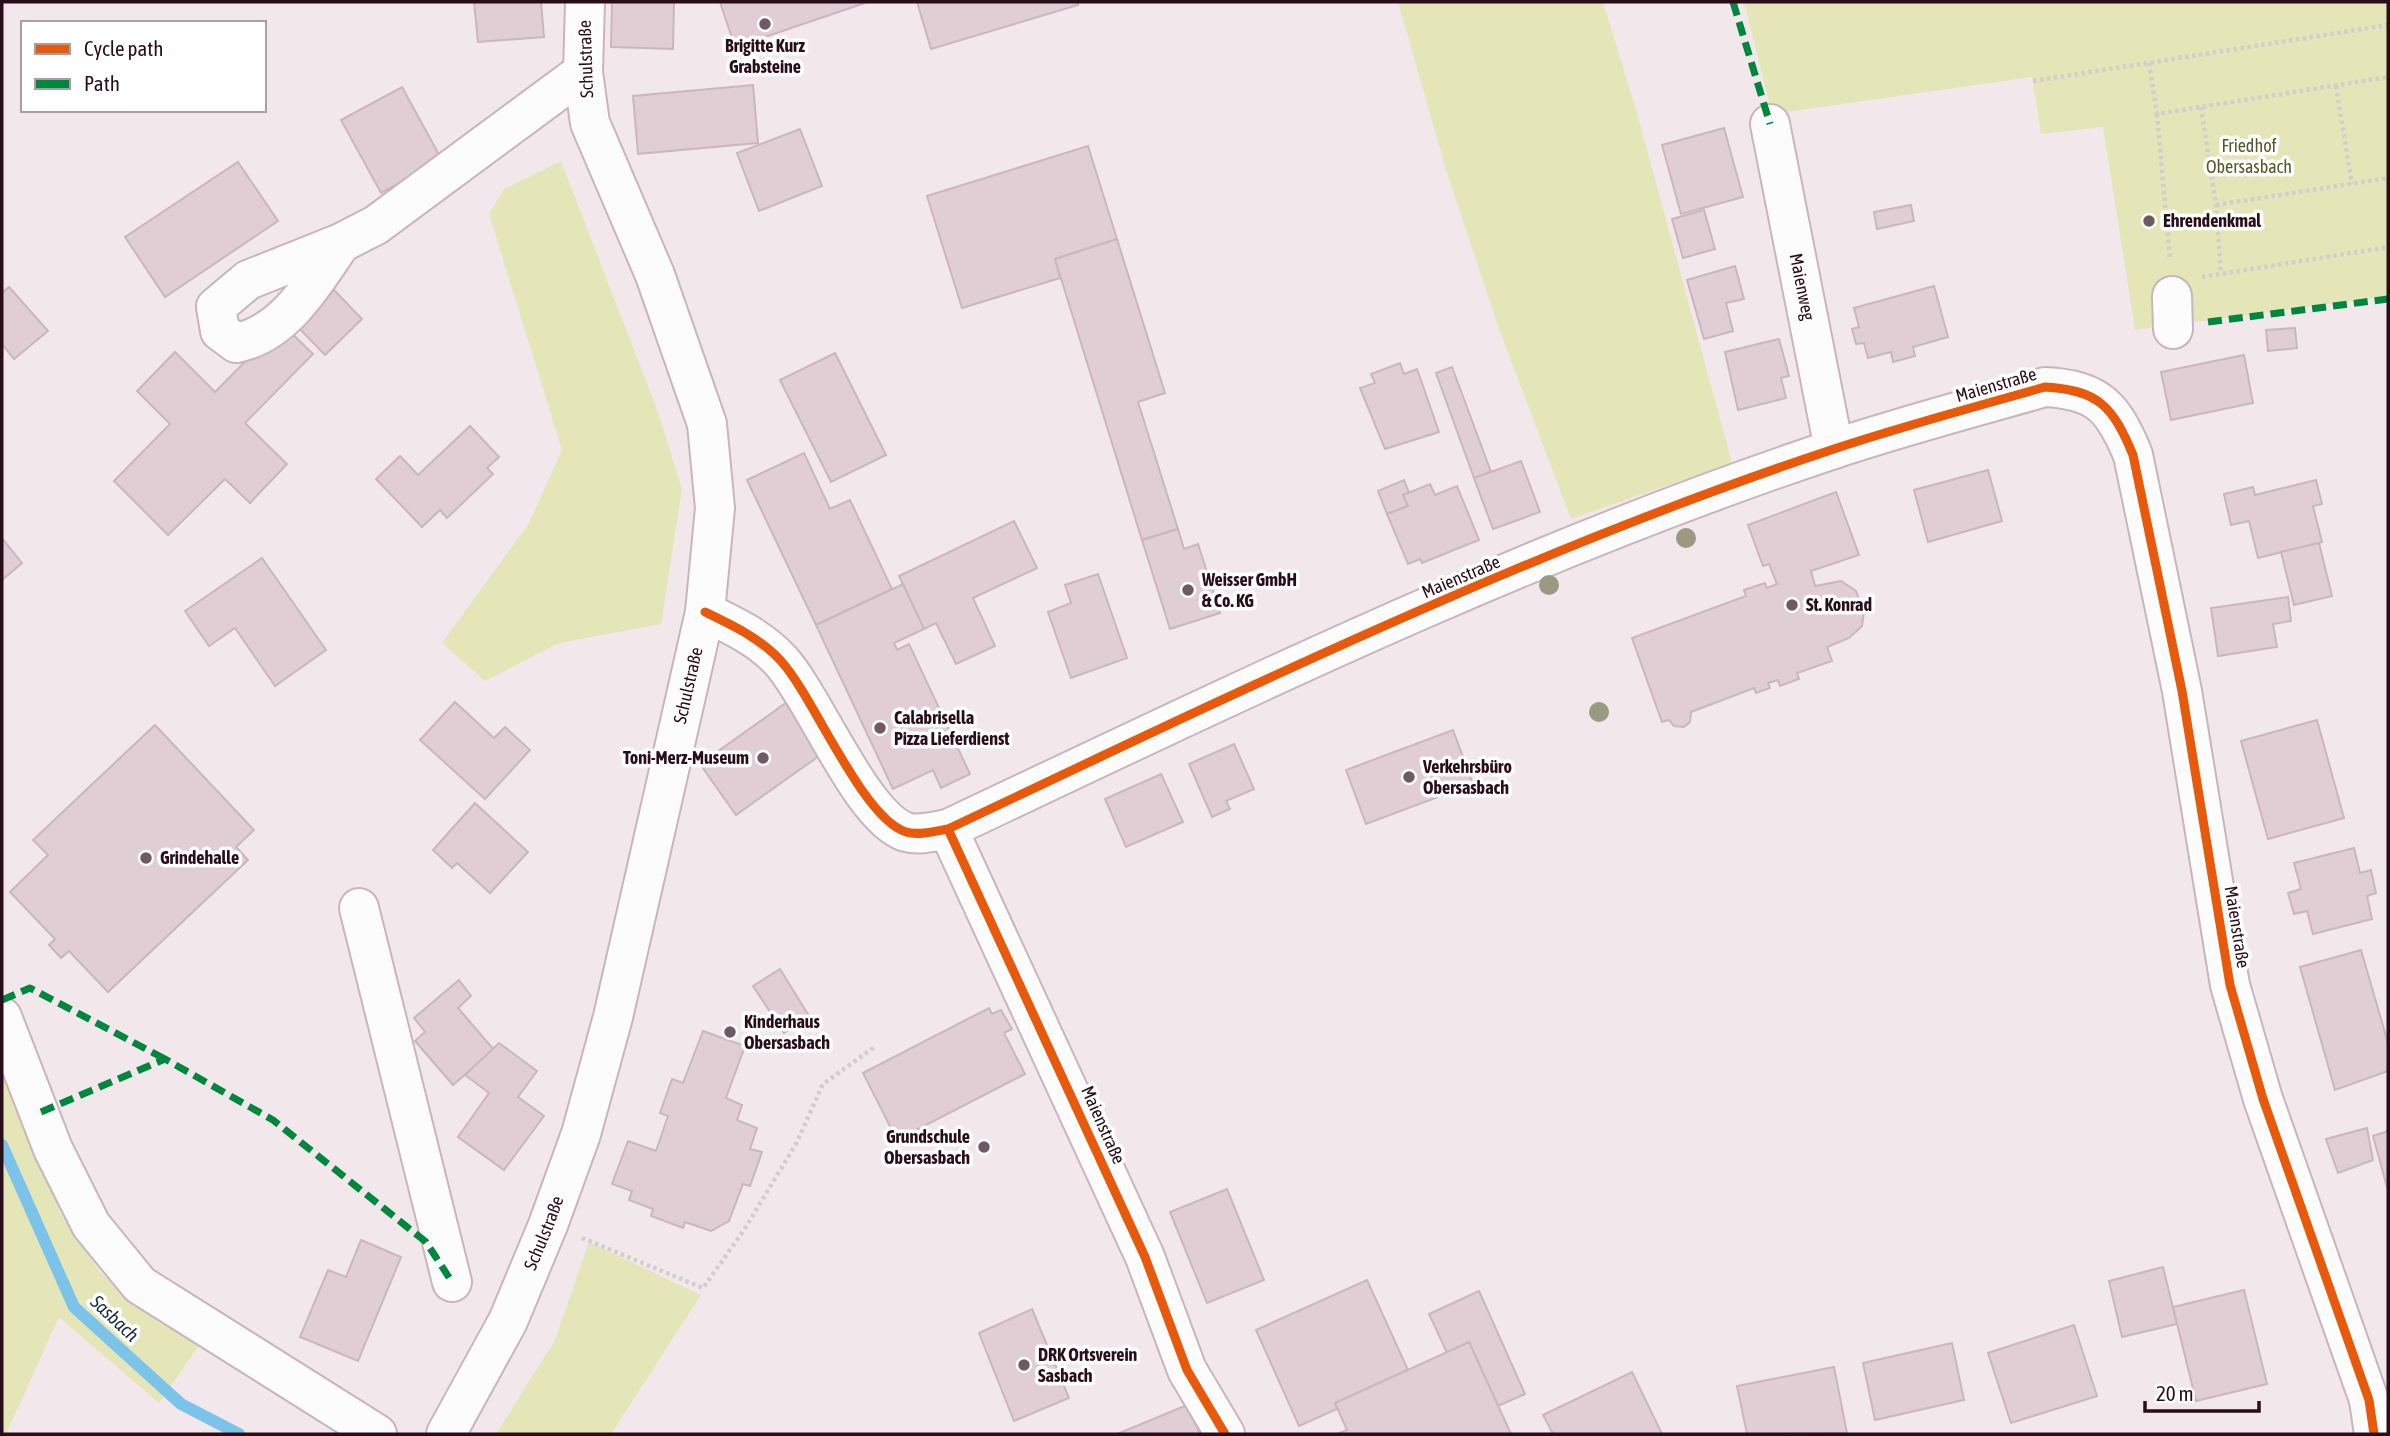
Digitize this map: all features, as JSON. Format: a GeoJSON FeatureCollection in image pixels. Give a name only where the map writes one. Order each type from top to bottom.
{"type":"FeatureCollection","features":[{"type":"Feature","properties":{"kind":"street","name":"Schulstraße"},"geometry":{"type":"LineString","coordinates":[[446,1434],[509,1321],[581,1135],[613,1017],[705,612],[715,508],[708,424],[655,275],[590,123],[583,72],[585,2]]}},
{"type":"Feature","properties":{"kind":"street"},"geometry":{"type":"LineString","coordinates":[[341,243],[376,225],[583,72]]}},
{"type":"Feature","properties":{"kind":"street","name":"Maienweg"},"geometry":{"type":"LineString","coordinates":[[1770,124],[1834,449]]}},
{"type":"Feature","properties":{"kind":"street","name":"Maienstraße"},"geometry":{"type":"LineString","coordinates":[[705,612],[745,631],[782,661],[866,795],[890,823],[906,832],[948,829],[1244,689],[1834,449],[2045,387],[2075,388],[2100,401],[2121,427],[2133,455],[2182,691],[2230,985],[2263,1099],[2369,1400],[2374,1434]]}},
{"type":"Feature","properties":{"kind":"street","name":"Maienstraße"},"geometry":{"type":"LineString","coordinates":[[948,829],[1002,953],[1145,1257],[1187,1370],[1225,1434]]}},
{"type":"Feature","properties":{"kind":"street"},"geometry":{"type":"LineString","coordinates":[[359,908],[452,1282]]}},
{"type":"Feature","properties":{"kind":"street"},"geometry":{"type":"LineString","coordinates":[[2,1017],[53,1149],[91,1225],[140,1285],[377,1434]]}},
{"type":"Feature","properties":{"kind":"path"},"geometry":{"type":"LineString","coordinates":[[2033,81],[2388,24]]}},
{"type":"Feature","properties":{"kind":"path"},"geometry":{"type":"LineString","coordinates":[[2149,63],[2157,114],[2172,302],[2221,274],[2388,247]]}},
{"type":"Feature","properties":{"kind":"path"},"geometry":{"type":"LineString","coordinates":[[2157,114],[2388,77]]}},
{"type":"Feature","properties":{"kind":"path"},"geometry":{"type":"LineString","coordinates":[[2336,86],[2352,184]]}},
{"type":"Feature","properties":{"kind":"path"},"geometry":{"type":"LineString","coordinates":[[2201,107],[2216,205],[2221,274]]}},
{"type":"Feature","properties":{"kind":"path"},"geometry":{"type":"LineString","coordinates":[[2216,205],[2388,178]]}},
{"type":"Feature","properties":{"kind":"path"},"geometry":{"type":"LineString","coordinates":[[548,1225],[703,1288],[744,1230],[796,1144],[823,1084],[876,1046]]}},
{"type":"Feature","properties":{"kind":"green space"},"geometry":{"type":"Polygon","coordinates":[[[1398,2],[1603,2],[1637,113],[1732,463],[1571,519],[1499,329],[1447,173],[1398,2]]]}},
{"type":"Feature","properties":{"kind":"green space","name":"Friedhof Obersasbach"},"geometry":{"type":"Polygon","coordinates":[[[1744,2],[2388,2],[2388,296],[2135,330],[2103,127],[2041,134],[2032,77],[1772,114],[1744,2]]]}},
{"type":"Feature","properties":{"kind":"green space"},"geometry":{"type":"Polygon","coordinates":[[[561,161],[658,412],[682,489],[661,624],[559,643],[485,681],[442,643],[529,523],[562,450],[489,214],[504,189],[561,161]]]}},
{"type":"Feature","properties":{"kind":"green space"},"geometry":{"type":"Polygon","coordinates":[[[2,1065],[27,1116],[60,1213],[100,1272],[135,1303],[202,1341],[159,1403],[59,1317],[6,1434],[2,1434],[2,1065]]]}},
{"type":"Feature","properties":{"kind":"green space"},"geometry":{"type":"Polygon","coordinates":[[[589,1242],[701,1295],[611,1434],[496,1434],[555,1340],[589,1242]]]}},
{"type":"Feature","properties":{"kind":"building"},"geometry":{"type":"Polygon","coordinates":[[[474,2],[541,2],[544,37],[478,42],[474,2]]]}},
{"type":"Feature","properties":{"kind":"building"},"geometry":{"type":"Polygon","coordinates":[[[612,2],[674,2],[673,49],[611,47],[612,2]]]}},
{"type":"Feature","properties":{"kind":"building","name":"Brigitte Kurz Grabsteine"},"geometry":{"type":"Polygon","coordinates":[[[720,2],[868,2],[735,47],[720,2]]]}},
{"type":"Feature","properties":{"kind":"building"},"geometry":{"type":"Polygon","coordinates":[[[917,2],[1078,2],[1078,5],[931,49],[917,2]]]}},
{"type":"Feature","properties":{"kind":"building"},"geometry":{"type":"Polygon","coordinates":[[[753,85],[758,143],[638,154],[633,96],[753,85]]]}},
{"type":"Feature","properties":{"kind":"building"},"geometry":{"type":"Polygon","coordinates":[[[402,87],[442,160],[381,193],[341,120],[402,87]]]}},
{"type":"Feature","properties":{"kind":"building"},"geometry":{"type":"Polygon","coordinates":[[[1724,128],[1743,197],[1681,214],[1662,145],[1724,128]]]}},
{"type":"Feature","properties":{"kind":"building"},"geometry":{"type":"Polygon","coordinates":[[[800,129],[822,186],[759,211],[737,153],[800,129]]]}},
{"type":"Feature","properties":{"kind":"building"},"geometry":{"type":"Polygon","coordinates":[[[1088,146],[1117,239],[1055,259],[1060,278],[962,308],[927,196],[1088,146]]]}},
{"type":"Feature","properties":{"kind":"building"},"geometry":{"type":"Polygon","coordinates":[[[238,162],[278,221],[165,297],[125,237],[238,162]]]}},
{"type":"Feature","properties":{"kind":"building"},"geometry":{"type":"Polygon","coordinates":[[[1911,205],[1914,221],[1877,229],[1874,212],[1911,205]]]}},
{"type":"Feature","properties":{"kind":"building"},"geometry":{"type":"Polygon","coordinates":[[[1704,210],[1715,249],[1683,258],[1672,219],[1704,210]]]}},
{"type":"Feature","properties":{"kind":"building"},"geometry":{"type":"Polygon","coordinates":[[[1117,239],[1165,393],[1138,402],[1178,529],[1142,540],[1055,259],[1117,239]]]}},
{"type":"Feature","properties":{"kind":"building"},"geometry":{"type":"Polygon","coordinates":[[[1735,266],[1744,299],[1726,303],[1733,331],[1704,339],[1687,280],[1735,266]]]}},
{"type":"Feature","properties":{"kind":"building"},"geometry":{"type":"Polygon","coordinates":[[[1934,286],[1948,337],[1913,347],[1915,356],[1893,362],[1891,352],[1868,358],[1864,343],[1856,344],[1852,329],[1859,327],[1854,308],[1934,286]]]}},
{"type":"Feature","properties":{"kind":"building"},"geometry":{"type":"Polygon","coordinates":[[[9,287],[48,331],[14,359],[2,344],[2,293],[9,287]]]}},
{"type":"Feature","properties":{"kind":"building"},"geometry":{"type":"Polygon","coordinates":[[[334,290],[362,319],[325,355],[297,326],[334,290]]]}},
{"type":"Feature","properties":{"kind":"building"},"geometry":{"type":"Polygon","coordinates":[[[282,324],[313,354],[245,423],[287,464],[250,503],[225,479],[168,535],[114,481],[170,424],[137,391],[175,352],[215,392],[282,324]]]}},
{"type":"Feature","properties":{"kind":"building"},"geometry":{"type":"Polygon","coordinates":[[[2295,328],[2297,348],[2268,351],[2266,330],[2295,328]]]}},
{"type":"Feature","properties":{"kind":"building"},"geometry":{"type":"Polygon","coordinates":[[[1779,339],[1789,376],[1781,378],[1786,398],[1738,410],[1725,352],[1779,339]]]}},
{"type":"Feature","properties":{"kind":"building"},"geometry":{"type":"Polygon","coordinates":[[[835,353],[886,455],[831,482],[780,380],[835,353]]]}},
{"type":"Feature","properties":{"kind":"building"},"geometry":{"type":"Polygon","coordinates":[[[2244,355],[2253,403],[2171,420],[2161,372],[2244,355]]]}},
{"type":"Feature","properties":{"kind":"building"},"geometry":{"type":"Polygon","coordinates":[[[1400,363],[1404,374],[1417,369],[1439,432],[1385,449],[1360,388],[1375,383],[1371,374],[1400,363]]]}},
{"type":"Feature","properties":{"kind":"building"},"geometry":{"type":"Polygon","coordinates":[[[1452,367],[1491,472],[1474,478],[1436,373],[1452,367]]]}},
{"type":"Feature","properties":{"kind":"building"},"geometry":{"type":"Polygon","coordinates":[[[470,426],[499,457],[487,468],[493,474],[447,518],[440,510],[422,527],[376,479],[400,456],[418,475],[470,426]]]}},
{"type":"Feature","properties":{"kind":"building"},"geometry":{"type":"Polygon","coordinates":[[[804,453],[830,509],[850,500],[892,589],[816,625],[747,480],[804,453]]]}},
{"type":"Feature","properties":{"kind":"building"},"geometry":{"type":"Polygon","coordinates":[[[1521,461],[1540,512],[1493,529],[1474,478],[1521,461]]]}},
{"type":"Feature","properties":{"kind":"building"},"geometry":{"type":"Polygon","coordinates":[[[1988,470],[2002,521],[1928,542],[1914,490],[1988,470]]]}},
{"type":"Feature","properties":{"kind":"building"},"geometry":{"type":"Polygon","coordinates":[[[1404,480],[1409,493],[1403,495],[1408,506],[1387,514],[1378,491],[1404,480]]]}},
{"type":"Feature","properties":{"kind":"building"},"geometry":{"type":"Polygon","coordinates":[[[2316,480],[2322,504],[2313,506],[2322,542],[2258,558],[2249,521],[2231,525],[2224,494],[2253,487],[2255,495],[2316,480]]]}},
{"type":"Feature","properties":{"kind":"building"},"geometry":{"type":"Polygon","coordinates":[[[1430,484],[1435,495],[1457,486],[1479,540],[1422,563],[1420,559],[1408,564],[1387,514],[1408,506],[1403,495],[1430,484]]]}},
{"type":"Feature","properties":{"kind":"building","name":"St. Konrad"},"geometry":{"type":"Polygon","coordinates":[[[1836,492],[1859,555],[1811,571],[1815,586],[1841,581],[1856,591],[1864,611],[1862,626],[1849,638],[1827,647],[1832,661],[1797,673],[1799,679],[1780,686],[1778,680],[1768,683],[1770,688],[1756,693],[1754,688],[1691,712],[1690,722],[1684,727],[1674,726],[1669,720],[1662,722],[1632,638],[1746,596],[1744,590],[1765,583],[1767,588],[1777,584],[1769,564],[1763,566],[1748,525],[1836,492]]]}},
{"type":"Feature","properties":{"kind":"building"},"geometry":{"type":"Polygon","coordinates":[[[1014,521],[1037,568],[973,598],[995,646],[956,664],[936,623],[924,629],[899,576],[1014,521]]]}},
{"type":"Feature","properties":{"kind":"building"},"geometry":{"type":"Polygon","coordinates":[[[1178,529],[1184,549],[1198,544],[1220,613],[1170,629],[1142,540],[1178,529]]]}},
{"type":"Feature","properties":{"kind":"building"},"geometry":{"type":"Polygon","coordinates":[[[2,538],[22,563],[2,580],[2,538]]]}},
{"type":"Feature","properties":{"kind":"building"},"geometry":{"type":"Polygon","coordinates":[[[2319,543],[2332,596],[2294,605],[2281,552],[2319,543]]]}},
{"type":"Feature","properties":{"kind":"building"},"geometry":{"type":"Polygon","coordinates":[[[262,558],[326,650],[275,686],[235,628],[209,646],[185,611],[262,558]]]}},
{"type":"Feature","properties":{"kind":"building"},"geometry":{"type":"Polygon","coordinates":[[[1098,574],[1127,658],[1071,678],[1048,612],[1071,603],[1065,585],[1098,574]]]}},
{"type":"Feature","properties":{"kind":"building"},"geometry":{"type":"Polygon","coordinates":[[[903,584],[924,629],[894,643],[897,650],[909,644],[970,774],[941,788],[933,770],[893,789],[816,625],[903,584]]]}},
{"type":"Feature","properties":{"kind":"building"},"geometry":{"type":"Polygon","coordinates":[[[2288,597],[2291,621],[2273,624],[2277,647],[2218,656],[2211,608],[2288,597]]]}},
{"type":"Feature","properties":{"kind":"building","name":"Toni-Merz-Museum"},"geometry":{"type":"Polygon","coordinates":[[[790,700],[826,751],[736,815],[700,764],[790,700]]]}},
{"type":"Feature","properties":{"kind":"building"},"geometry":{"type":"Polygon","coordinates":[[[455,702],[494,738],[505,727],[530,750],[485,799],[420,740],[455,702]]]}},
{"type":"Feature","properties":{"kind":"building"},"geometry":{"type":"Polygon","coordinates":[[[2317,720],[2344,818],[2268,839],[2241,741],[2317,720]]]}},
{"type":"Feature","properties":{"kind":"building","name":"Grindehalle"},"geometry":{"type":"Polygon","coordinates":[[[155,725],[254,830],[236,847],[248,860],[108,992],[69,951],[61,958],[49,945],[55,939],[10,892],[48,855],[33,840],[155,725]]]}},
{"type":"Feature","properties":{"kind":"building","name":"Verkehrsbüro Obersasbach"},"geometry":{"type":"Polygon","coordinates":[[[1453,730],[1473,784],[1366,824],[1346,770],[1453,730]]]}},
{"type":"Feature","properties":{"kind":"building"},"geometry":{"type":"Polygon","coordinates":[[[1234,744],[1254,789],[1226,801],[1230,809],[1212,817],[1189,764],[1234,744]]]}},
{"type":"Feature","properties":{"kind":"building"},"geometry":{"type":"Polygon","coordinates":[[[1161,774],[1183,822],[1126,847],[1105,799],[1161,774]]]}},
{"type":"Feature","properties":{"kind":"building"},"geometry":{"type":"Polygon","coordinates":[[[475,803],[528,852],[490,893],[457,863],[452,868],[433,850],[475,803]]]}},
{"type":"Feature","properties":{"kind":"building"},"geometry":{"type":"Polygon","coordinates":[[[2354,848],[2360,873],[2371,870],[2376,893],[2367,896],[2372,919],[2313,934],[2307,911],[2294,914],[2288,893],[2301,889],[2294,863],[2354,848]]]}},
{"type":"Feature","properties":{"kind":"building"},"geometry":{"type":"Polygon","coordinates":[[[2361,950],[2388,1043],[2388,1071],[2335,1090],[2300,967],[2361,950]]]}},
{"type":"Feature","properties":{"kind":"building"},"geometry":{"type":"Polygon","coordinates":[[[780,969],[809,1016],[784,1033],[753,986],[780,969]]]}},
{"type":"Feature","properties":{"kind":"building"},"geometry":{"type":"Polygon","coordinates":[[[459,980],[471,996],[458,1008],[494,1050],[453,1085],[415,1041],[425,1032],[414,1018],[459,980]]]}},
{"type":"Feature","properties":{"kind":"building"},"geometry":{"type":"Polygon","coordinates":[[[989,1008],[992,1014],[1001,1010],[1012,1029],[1004,1033],[1025,1074],[897,1140],[863,1073],[989,1008]]]}},
{"type":"Feature","properties":{"kind":"building"},"geometry":{"type":"Polygon","coordinates":[[[703,1031],[745,1046],[726,1098],[742,1105],[737,1120],[757,1128],[750,1149],[762,1152],[750,1186],[743,1184],[729,1221],[711,1231],[685,1222],[683,1228],[651,1216],[653,1209],[629,1200],[632,1191],[612,1184],[628,1141],[656,1151],[668,1116],[660,1113],[672,1079],[683,1083],[703,1031]]]}},
{"type":"Feature","properties":{"kind":"building"},"geometry":{"type":"Polygon","coordinates":[[[499,1043],[537,1071],[518,1097],[544,1116],[504,1170],[458,1137],[489,1093],[465,1075],[499,1043]]]}},
{"type":"Feature","properties":{"kind":"building"},"geometry":{"type":"Polygon","coordinates":[[[2367,1128],[2373,1160],[2338,1173],[2326,1139],[2367,1128]]]}},
{"type":"Feature","properties":{"kind":"building"},"geometry":{"type":"Polygon","coordinates":[[[2388,1131],[2388,1191],[2373,1136],[2388,1131]]]}},
{"type":"Feature","properties":{"kind":"building"},"geometry":{"type":"Polygon","coordinates":[[[1227,1189],[1264,1280],[1207,1303],[1170,1212],[1227,1189]]]}},
{"type":"Feature","properties":{"kind":"building"},"geometry":{"type":"Polygon","coordinates":[[[361,1240],[401,1257],[358,1361],[300,1337],[328,1270],[346,1277],[361,1240]]]}},
{"type":"Feature","properties":{"kind":"building"},"geometry":{"type":"Polygon","coordinates":[[[2163,1267],[2177,1324],[2122,1337],[2109,1281],[2163,1267]]]}},
{"type":"Feature","properties":{"kind":"building"},"geometry":{"type":"Polygon","coordinates":[[[1367,1280],[1408,1370],[1335,1403],[1337,1409],[1299,1426],[1256,1330],[1367,1280]]]}},
{"type":"Feature","properties":{"kind":"building"},"geometry":{"type":"Polygon","coordinates":[[[2244,1290],[2267,1384],[2196,1401],[2173,1307],[2244,1290]]]}},
{"type":"Feature","properties":{"kind":"building"},"geometry":{"type":"Polygon","coordinates":[[[1479,1291],[1525,1394],[1498,1406],[1469,1342],[1447,1353],[1429,1314],[1479,1291]]]}},
{"type":"Feature","properties":{"kind":"building","name":"DRK Ortsverein Sasbach"},"geometry":{"type":"Polygon","coordinates":[[[1032,1309],[1069,1398],[1014,1421],[979,1333],[1032,1309]]]}},
{"type":"Feature","properties":{"kind":"building"},"geometry":{"type":"Polygon","coordinates":[[[2074,1325],[2097,1396],[2011,1423],[1988,1353],[2074,1325]]]}},
{"type":"Feature","properties":{"kind":"building"},"geometry":{"type":"Polygon","coordinates":[[[1469,1342],[1511,1434],[1337,1434],[1347,1430],[1335,1403],[1469,1342]]]}},
{"type":"Feature","properties":{"kind":"building"},"geometry":{"type":"Polygon","coordinates":[[[1952,1343],[1964,1400],[1875,1420],[1863,1363],[1952,1343]]]}},
{"type":"Feature","properties":{"kind":"building"},"geometry":{"type":"Polygon","coordinates":[[[1834,1367],[1847,1433],[1747,1434],[1737,1386],[1834,1367]]]}},
{"type":"Feature","properties":{"kind":"building"},"geometry":{"type":"Polygon","coordinates":[[[1632,1372],[1662,1434],[1553,1434],[1543,1415],[1632,1372]]]}},
{"type":"Feature","properties":{"kind":"building"},"geometry":{"type":"Polygon","coordinates":[[[1187,1405],[1200,1434],[1117,1434],[1187,1405]]]}},
{"type":"Feature","properties":{"kind":"waterway","name":"Sasbach"},"geometry":{"type":"LineString","coordinates":[[2,1145],[74,1307],[181,1404],[239,1434]]}},
{"type":"Feature","properties":{"kind":"marked path"},"geometry":{"type":"LineString","coordinates":[[1733,2],[1770,124]]}},
{"type":"Feature","properties":{"kind":"marked path"},"geometry":{"type":"LineString","coordinates":[[2208,322],[2388,299]]}},
{"type":"Feature","properties":{"kind":"marked path"},"geometry":{"type":"LineString","coordinates":[[2,1000],[30,988],[165,1059]]}},
{"type":"Feature","properties":{"kind":"marked path"},"geometry":{"type":"LineString","coordinates":[[41,1112],[165,1059],[273,1120],[426,1242],[452,1282]]}},
{"type":"Feature","properties":{"kind":"cycle path"},"geometry":{"type":"LineString","coordinates":[[705,612],[755,639],[781,661],[856,781],[889,822],[906,832],[933,832],[948,829],[1275,675],[1496,577],[1720,489],[1860,441],[2045,387],[2079,392],[2091,397],[2111,413],[2133,455],[2182,691],[2230,985],[2263,1099],[2369,1400],[2374,1434]]}},
{"type":"Feature","properties":{"kind":"cycle path"},"geometry":{"type":"LineString","coordinates":[[948,829],[1145,1257],[1187,1370],[1225,1434]]}},
{"type":"Feature","properties":{"kind":"place","name":"Brigitte Kurz Grabsteine"},"geometry":{"type":"Point","coordinates":[765,24]}},
{"type":"Feature","properties":{"kind":"place","name":"Ehrendenkmal"},"geometry":{"type":"Point","coordinates":[2149,221]}},
{"type":"Feature","properties":{"kind":"place","name":"Weisser GmbH & Co. KG"},"geometry":{"type":"Point","coordinates":[1188,590]}},
{"type":"Feature","properties":{"kind":"place","name":"St. Konrad"},"geometry":{"type":"Point","coordinates":[1792,605]}},
{"type":"Feature","properties":{"kind":"place","name":"Calabrisella Pizza Lieferdienst"},"geometry":{"type":"Point","coordinates":[880,728]}},
{"type":"Feature","properties":{"kind":"place","name":"Toni-Merz-Museum"},"geometry":{"type":"Point","coordinates":[763,758]}},
{"type":"Feature","properties":{"kind":"place","name":"Verkehrsbüro Obersasbach"},"geometry":{"type":"Point","coordinates":[1409,777]}},
{"type":"Feature","properties":{"kind":"place","name":"Grindehalle"},"geometry":{"type":"Point","coordinates":[146,858]}},
{"type":"Feature","properties":{"kind":"place","name":"Kinderhaus Obersasbach"},"geometry":{"type":"Point","coordinates":[730,1032]}},
{"type":"Feature","properties":{"kind":"place","name":"Grundschule Obersasbach"},"geometry":{"type":"Point","coordinates":[984,1147]}},
{"type":"Feature","properties":{"kind":"place","name":"DRK Ortsverein Sasbach"},"geometry":{"type":"Point","coordinates":[1024,1365]}}]}
